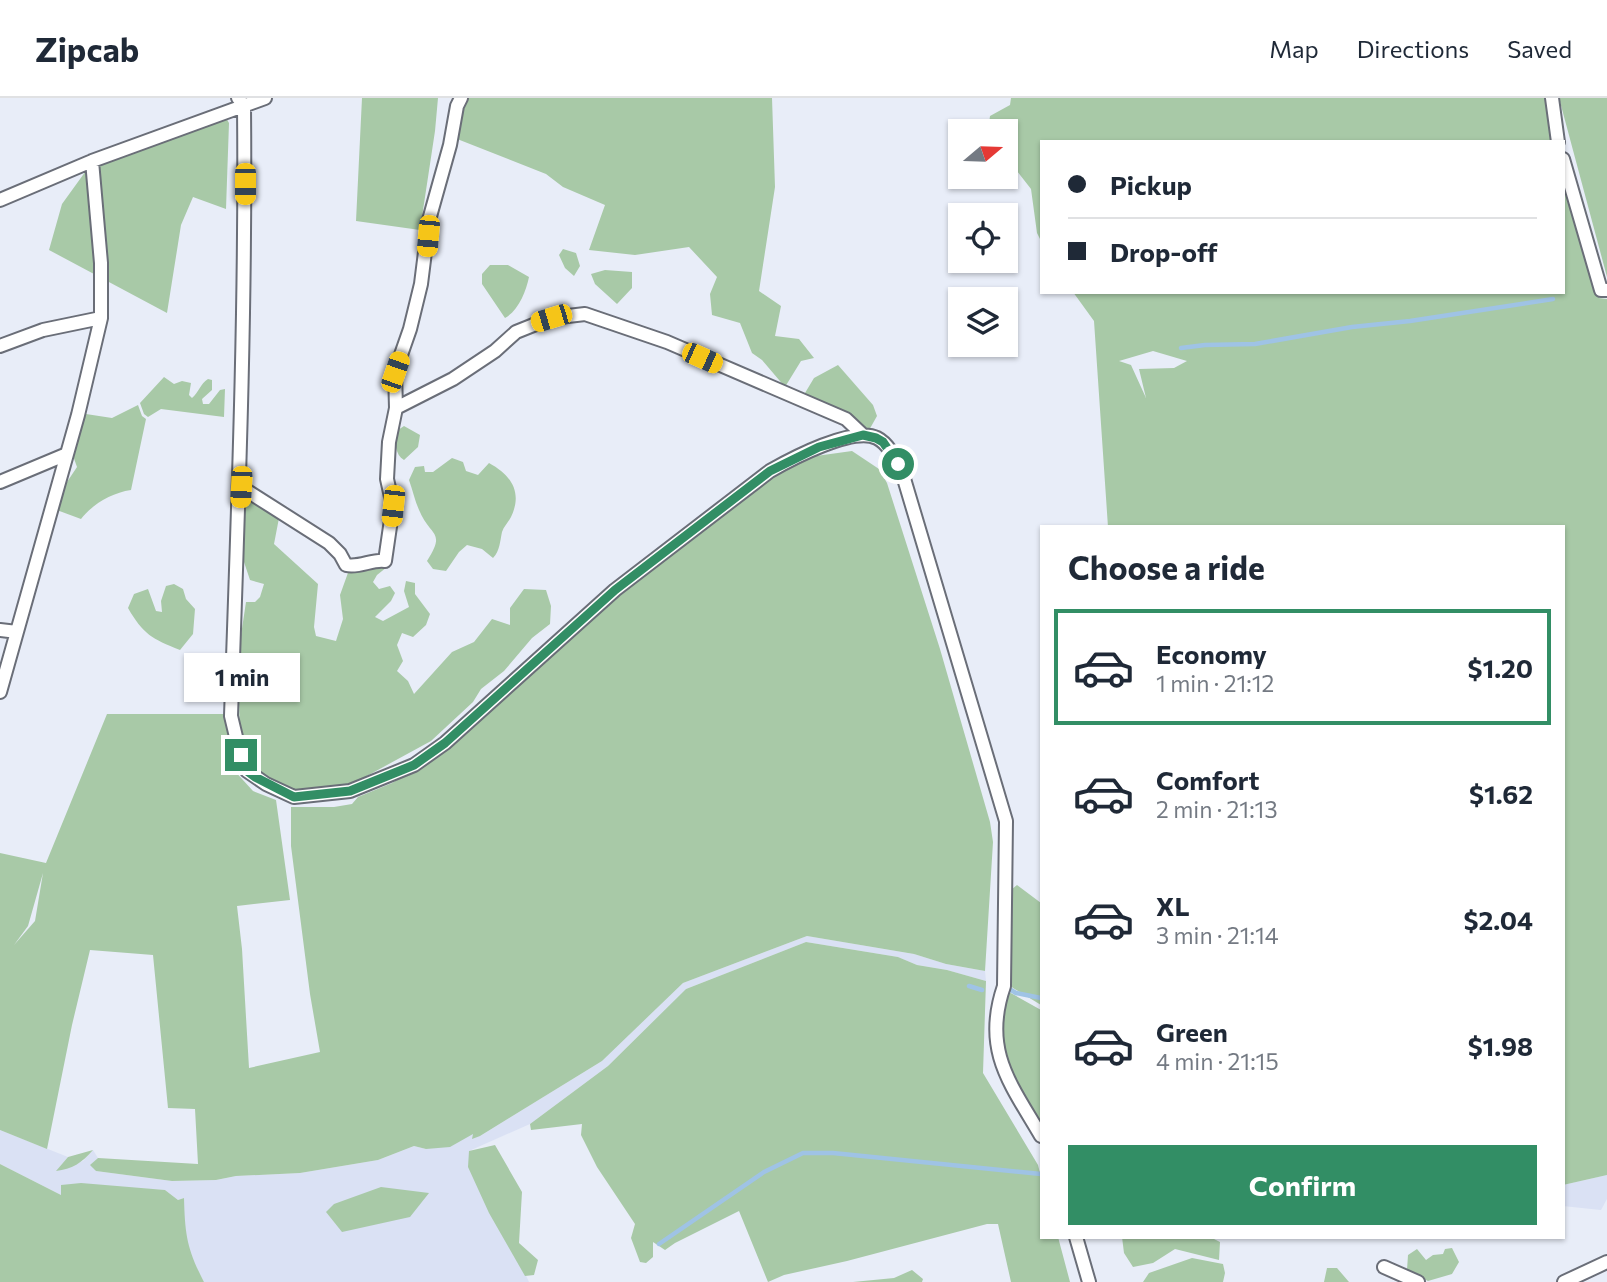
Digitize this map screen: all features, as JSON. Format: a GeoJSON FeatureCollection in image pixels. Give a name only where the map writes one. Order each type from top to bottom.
{"type":"FeatureCollection","features":[{"type":"Feature","properties":{"kind":"street"},"geometry":{"type":"LineString","coordinates":[[0,200],[241,102],[265,98]]}},
{"type":"Feature","properties":{"kind":"street"},"geometry":{"type":"LineString","coordinates":[[1552,98],[1559,140]]}},
{"type":"Feature","properties":{"kind":"street"},"geometry":{"type":"LineString","coordinates":[[241,487],[329,543],[346,565],[359,566],[376,560],[386,561],[393,506],[387,479],[389,442],[397,408],[395,372],[410,329],[421,284],[429,220],[450,145],[458,101]]}},
{"type":"Feature","properties":{"kind":"street"},"geometry":{"type":"LineString","coordinates":[[241,102],[245,236],[241,487],[231,716],[247,771],[266,784],[294,797],[350,791],[414,765],[445,743],[615,590],[770,471],[819,447],[863,435],[876,438],[883,442],[902,472],[1006,821],[1004,986],[996,1033],[998,1056],[1006,1077],[1040,1134]]}},
{"type":"Feature","properties":{"kind":"street"},"geometry":{"type":"LineString","coordinates":[[0,692],[67,454],[101,318],[101,263],[92,161]]}},
{"type":"Feature","properties":{"kind":"street"},"geometry":{"type":"LineString","coordinates":[[1565,166],[1601,290],[1607,290]]}},
{"type":"Feature","properties":{"kind":"street"},"geometry":{"type":"LineString","coordinates":[[397,408],[453,379],[495,351],[516,332],[551,318],[585,314],[667,342],[846,419],[863,435]]}},
{"type":"Feature","properties":{"kind":"street"},"geometry":{"type":"LineString","coordinates":[[0,346],[43,330],[101,318]]}},
{"type":"Feature","properties":{"kind":"street"},"geometry":{"type":"LineString","coordinates":[[0,482],[67,454]]}},
{"type":"Feature","properties":{"kind":"street"},"geometry":{"type":"LineString","coordinates":[[0,630],[17,632]]}},
{"type":"Feature","properties":{"kind":"street"},"geometry":{"type":"LineString","coordinates":[[1077,1239],[1089,1282]]}},
{"type":"Feature","properties":{"kind":"street"},"geometry":{"type":"LineString","coordinates":[[1564,1282],[1607,1262]]}},
{"type":"Feature","properties":{"kind":"street"},"geometry":{"type":"LineString","coordinates":[[1384,1267],[1418,1282]]}},
{"type":"Feature","properties":{"kind":"shaded area"},"geometry":{"type":"Polygon","coordinates":[[[807,936],[914,954],[946,964],[985,971],[986,981],[917,965],[898,957],[806,942],[686,989],[608,1066],[530,1124],[469,1151],[529,1282],[204,1282],[189,1253],[184,1230],[184,1198],[178,1200],[165,1190],[133,1188],[61,1195],[0,1164],[0,1130],[68,1157],[57,1170],[83,1161],[93,1150],[98,1158],[91,1165],[96,1171],[172,1181],[300,1173],[378,1160],[414,1146],[426,1149],[474,1133],[480,1136],[602,1061],[683,983],[807,936]]]}},
{"type":"Feature","properties":{"kind":"shaded area"},"geometry":{"type":"Polygon","coordinates":[[[1607,1175],[1607,1199],[1601,1210],[1565,1206],[1565,1185],[1607,1175]]]}},
{"type":"Feature","properties":{"kind":"green space"},"geometry":{"type":"Polygon","coordinates":[[[362,98],[438,98],[420,230],[356,221],[362,98]]]}},
{"type":"Feature","properties":{"kind":"green space"},"geometry":{"type":"Polygon","coordinates":[[[460,98],[772,98],[775,187],[759,291],[781,306],[775,336],[799,339],[814,358],[801,361],[785,387],[762,360],[752,353],[740,323],[712,315],[710,294],[717,277],[689,247],[635,255],[589,250],[605,205],[563,187],[546,174],[447,135],[460,98]]]}},
{"type":"Feature","properties":{"kind":"green space"},"geometry":{"type":"Polygon","coordinates":[[[1011,98],[1545,98],[1555,140],[1040,140],[1040,239],[1031,189],[1018,172],[1018,119],[990,119],[990,116],[1010,105],[1011,98]]]}},
{"type":"Feature","properties":{"kind":"green space"},"geometry":{"type":"Polygon","coordinates":[[[1559,98],[1607,98],[1607,277],[1559,98]]]}},
{"type":"Feature","properties":{"kind":"green space"},"geometry":{"type":"Polygon","coordinates":[[[225,116],[229,123],[226,209],[193,197],[181,225],[167,313],[49,250],[62,204],[88,168],[225,116]]]}},
{"type":"Feature","properties":{"kind":"green space"},"geometry":{"type":"Polygon","coordinates":[[[1565,178],[1595,288],[1599,298],[1607,299],[1607,1175],[1565,1185],[1565,525],[1108,525],[1094,321],[1074,294],[1565,294],[1565,178]],[[1153,351],[1119,361],[1131,365],[1146,398],[1139,369],[1174,368],[1187,361],[1153,351]]]}},
{"type":"Feature","properties":{"kind":"green space"},"geometry":{"type":"Polygon","coordinates":[[[563,249],[576,253],[580,266],[574,276],[565,268],[559,255],[563,249]]]}},
{"type":"Feature","properties":{"kind":"green space"},"geometry":{"type":"Polygon","coordinates":[[[490,265],[508,265],[529,277],[521,300],[505,318],[482,284],[482,274],[490,265]]]}},
{"type":"Feature","properties":{"kind":"green space"},"geometry":{"type":"Polygon","coordinates":[[[605,270],[632,272],[632,288],[617,304],[595,284],[591,274],[605,270]]]}},
{"type":"Feature","properties":{"kind":"green space"},"geometry":{"type":"Polygon","coordinates":[[[838,365],[873,405],[877,416],[868,432],[799,403],[814,378],[838,365]]]}},
{"type":"Feature","properties":{"kind":"green space"},"geometry":{"type":"Polygon","coordinates":[[[164,377],[174,384],[182,381],[191,383],[189,395],[192,398],[205,381],[212,380],[212,390],[202,399],[203,404],[209,404],[220,390],[225,389],[224,417],[161,409],[148,417],[140,403],[164,377]]]}},
{"type":"Feature","properties":{"kind":"green space"},"geometry":{"type":"Polygon","coordinates":[[[138,405],[146,419],[131,490],[103,500],[81,519],[54,509],[59,494],[77,467],[71,450],[86,414],[112,418],[138,405]]]}},
{"type":"Feature","properties":{"kind":"green space"},"geometry":{"type":"Polygon","coordinates":[[[404,426],[420,435],[418,447],[404,460],[397,452],[395,432],[404,426]]]}},
{"type":"Feature","properties":{"kind":"green space"},"geometry":{"type":"Polygon","coordinates":[[[852,451],[879,469],[887,483],[940,649],[990,822],[993,842],[985,971],[946,964],[914,954],[807,936],[683,983],[602,1061],[480,1136],[472,1139],[473,1134],[450,1147],[426,1149],[414,1146],[378,1160],[300,1173],[172,1181],[96,1171],[90,1165],[98,1158],[198,1164],[195,1109],[168,1108],[153,955],[90,950],[47,1149],[0,1130],[0,853],[46,863],[107,714],[236,714],[226,745],[227,757],[232,768],[253,791],[276,800],[290,900],[237,906],[249,1068],[320,1052],[291,846],[291,807],[334,807],[352,804],[358,797],[392,783],[430,760],[596,607],[786,466],[816,456],[852,451]],[[43,873],[28,926],[14,945],[35,921],[43,873]]]}},
{"type":"Feature","properties":{"kind":"green space"},"geometry":{"type":"Polygon","coordinates":[[[452,458],[463,462],[466,471],[478,475],[489,463],[497,468],[513,485],[516,500],[493,558],[482,549],[467,545],[446,571],[433,569],[427,561],[436,539],[418,508],[409,480],[415,467],[424,466],[425,472],[433,472],[452,458]]]}},
{"type":"Feature","properties":{"kind":"green space"},"geometry":{"type":"Polygon","coordinates":[[[241,495],[279,518],[274,544],[318,584],[314,627],[316,636],[336,641],[343,619],[340,595],[349,570],[387,567],[373,582],[379,589],[390,586],[395,593],[375,617],[383,621],[409,607],[404,591],[406,581],[415,583],[415,594],[430,614],[426,625],[413,637],[402,633],[397,645],[403,661],[397,671],[408,681],[414,694],[452,652],[474,642],[492,619],[510,625],[510,608],[524,589],[546,590],[551,606],[550,624],[532,638],[504,671],[481,689],[473,702],[431,741],[343,789],[287,791],[264,780],[246,763],[240,745],[238,655],[246,602],[255,602],[260,597],[264,584],[250,580],[244,562],[241,495]]]}},
{"type":"Feature","properties":{"kind":"green space"},"geometry":{"type":"Polygon","coordinates":[[[174,584],[183,589],[186,599],[195,609],[193,634],[180,650],[149,635],[128,608],[134,594],[148,589],[156,611],[162,612],[161,601],[166,586],[174,584]]]}},
{"type":"Feature","properties":{"kind":"green space"},"geometry":{"type":"Polygon","coordinates":[[[1017,885],[1040,902],[1040,1004],[1013,988],[999,975],[1006,894],[1017,885]]]}},
{"type":"Feature","properties":{"kind":"green space"},"geometry":{"type":"Polygon","coordinates":[[[806,942],[898,957],[917,965],[986,981],[983,1073],[1038,1165],[1040,1239],[1059,1239],[1070,1282],[1011,1282],[998,1224],[987,1224],[784,1275],[768,1282],[739,1211],[665,1250],[653,1242],[653,1257],[646,1263],[640,1262],[631,1238],[635,1224],[597,1167],[581,1135],[582,1124],[531,1130],[530,1124],[608,1066],[686,989],[806,942]]]}},
{"type":"Feature","properties":{"kind":"green space"},"geometry":{"type":"Polygon","coordinates":[[[1000,987],[1040,1009],[1040,1141],[996,1068],[1000,987]]]}},
{"type":"Feature","properties":{"kind":"green space"},"geometry":{"type":"Polygon","coordinates":[[[495,1145],[522,1192],[519,1243],[538,1260],[534,1275],[525,1276],[489,1213],[468,1167],[469,1151],[495,1145]]]}},
{"type":"Feature","properties":{"kind":"green space"},"geometry":{"type":"Polygon","coordinates":[[[93,1150],[76,1165],[56,1171],[68,1157],[93,1150]]]}},
{"type":"Feature","properties":{"kind":"green space"},"geometry":{"type":"Polygon","coordinates":[[[0,1164],[61,1195],[61,1185],[81,1183],[165,1190],[178,1200],[184,1198],[188,1241],[204,1282],[0,1282],[0,1164]]]}},
{"type":"Feature","properties":{"kind":"green space"},"geometry":{"type":"Polygon","coordinates":[[[381,1187],[429,1193],[410,1217],[342,1232],[326,1212],[334,1204],[381,1187]]]}},
{"type":"Feature","properties":{"kind":"green space"},"geometry":{"type":"Polygon","coordinates":[[[1122,1239],[1214,1239],[1220,1242],[1219,1260],[1175,1249],[1153,1263],[1133,1267],[1124,1253],[1122,1239]]]}},
{"type":"Feature","properties":{"kind":"green space"},"geometry":{"type":"Polygon","coordinates":[[[1452,1248],[1459,1262],[1452,1274],[1428,1281],[1407,1270],[1408,1255],[1417,1249],[1426,1260],[1452,1248]]]}},
{"type":"Feature","properties":{"kind":"green space"},"geometry":{"type":"Polygon","coordinates":[[[1192,1258],[1223,1264],[1223,1282],[1143,1282],[1149,1273],[1192,1258]]]}},
{"type":"Feature","properties":{"kind":"green space"},"geometry":{"type":"Polygon","coordinates":[[[1327,1268],[1337,1268],[1349,1282],[1324,1282],[1327,1268]]]}},
{"type":"Feature","properties":{"kind":"green space"},"geometry":{"type":"Polygon","coordinates":[[[912,1270],[923,1279],[922,1282],[853,1282],[894,1278],[912,1270]]]}},
{"type":"Feature","properties":{"kind":"waterway"},"geometry":{"type":"LineString","coordinates":[[1181,348],[1255,344],[1352,327],[1553,299]]}},
{"type":"Feature","properties":{"kind":"waterway"},"geometry":{"type":"LineString","coordinates":[[969,986],[982,990]]}},
{"type":"Feature","properties":{"kind":"waterway"},"geometry":{"type":"LineString","coordinates":[[1006,987],[1016,993],[1040,998]]}},
{"type":"Feature","properties":{"kind":"waterway"},"geometry":{"type":"LineString","coordinates":[[659,1244],[764,1172],[803,1153],[833,1153],[1040,1174]]}},
{"type":"Feature","properties":{"kind":"route"},"geometry":{"type":"LineString","coordinates":[[241,755],[247,771],[266,784],[294,797],[350,791],[388,777],[414,765],[445,743],[615,590],[770,471],[798,455],[863,435],[883,442],[898,464]]}}]}
